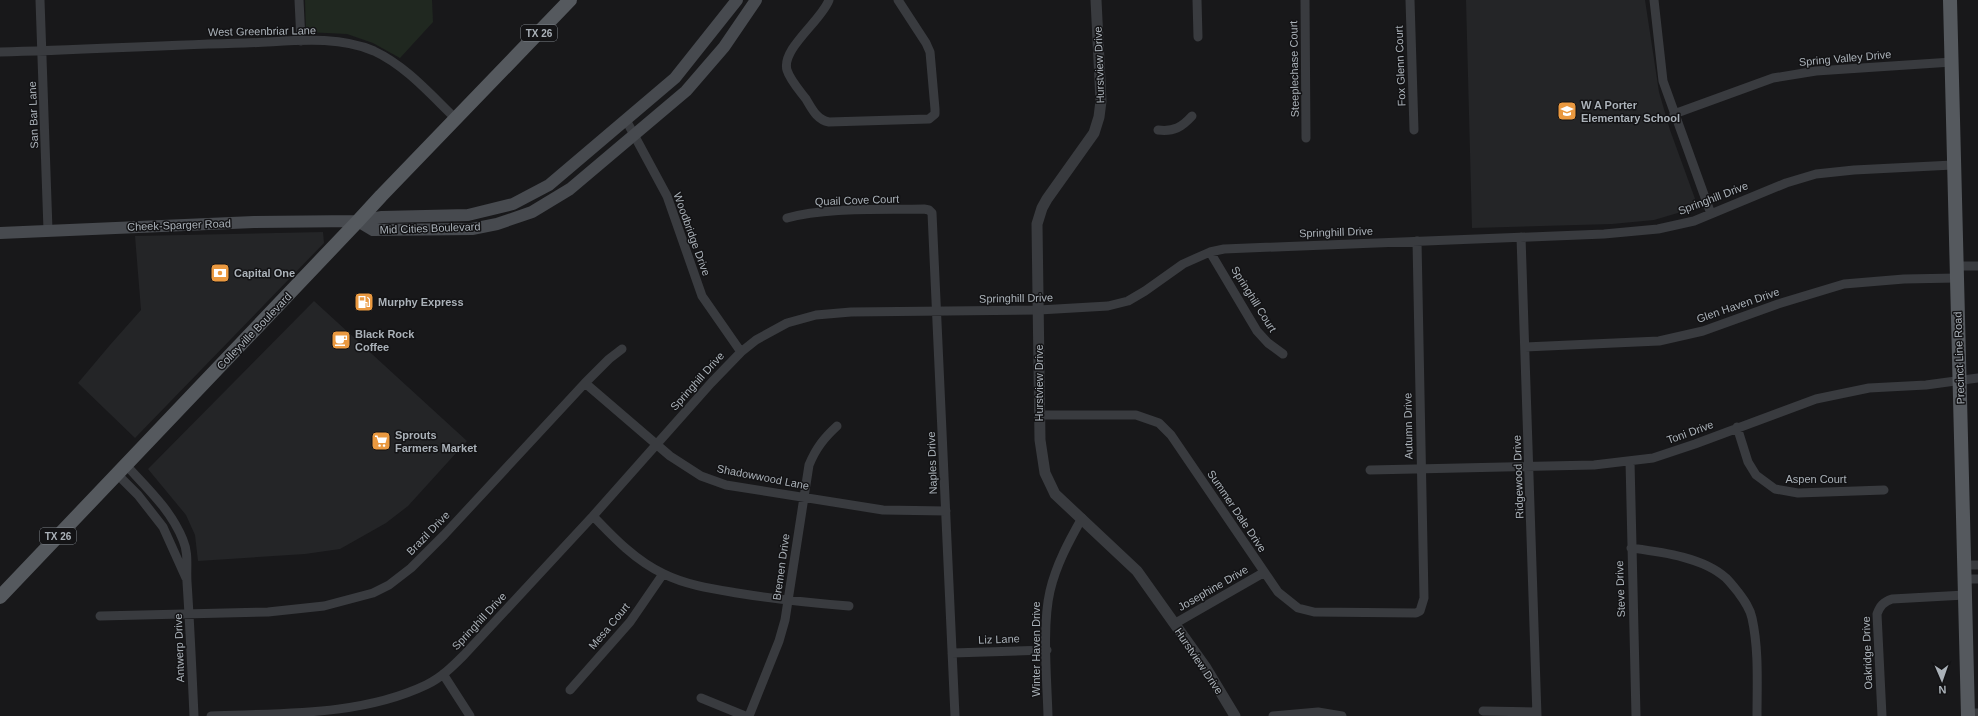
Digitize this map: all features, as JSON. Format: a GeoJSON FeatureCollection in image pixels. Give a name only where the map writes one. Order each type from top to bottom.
{"type":"FeatureCollection","features":[{"type":"Feature","properties":{"kind":"main road","name":"Colleyville Boulevard"},"geometry":{"type":"LineString","coordinates":[[1,594],[122,470],[455,118],[570,0]]}},
{"type":"Feature","properties":{"kind":"main road","name":"Mid Cities Boulevard"},"geometry":{"type":"LineString","coordinates":[[358,222],[382,217],[468,215],[515,203],[549,185],[675,78],[737,0]]}},
{"type":"Feature","properties":{"kind":"main road","name":"Mid Cities Boulevard"},"geometry":{"type":"LineString","coordinates":[[358,222],[373,230],[472,229],[497,224],[532,212],[570,189],[686,91],[724,47],[756,0]]}},
{"type":"Feature","properties":{"kind":"main road","name":"Precinct Line Road"},"geometry":{"type":"LineString","coordinates":[[1950,0],[1953,165],[1960,380],[1972,565],[1972,579],[1965,595],[1972,709]]}},
{"type":"Feature","properties":{"kind":"main road","name":"Cheek-Sparger Road"},"geometry":{"type":"LineString","coordinates":[[0,233],[246,223],[358,222]]}},
{"type":"Feature","properties":{"kind":"street","name":"San Bar Lane"},"geometry":{"type":"LineString","coordinates":[[40,0],[43,51],[48,230]]}},
{"type":"Feature","properties":{"kind":"street"},"geometry":{"type":"LineString","coordinates":[[299,0],[302,41]]}},
{"type":"Feature","properties":{"kind":"street"},"geometry":{"type":"LineString","coordinates":[[829,0],[823,13],[794,47],[787,61],[787,70],[814,112],[822,121],[829,122],[929,119],[935,114],[930,52],[926,43],[898,0]]}},
{"type":"Feature","properties":{"kind":"street","name":"Hurstview Drive"},"geometry":{"type":"LineString","coordinates":[[1096,0],[1101,101],[1100,117],[1087,145],[1042,208],[1038,224],[1039,415],[1042,460],[1049,484],[1063,503],[1082,518],[1137,571],[1206,668],[1235,716]]}},
{"type":"Feature","properties":{"kind":"street"},"geometry":{"type":"LineString","coordinates":[[1197,0],[1198,37]]}},
{"type":"Feature","properties":{"kind":"street","name":"Steeplechase Court"},"geometry":{"type":"LineString","coordinates":[[1305,0],[1306,138]]}},
{"type":"Feature","properties":{"kind":"street","name":"Fox Glenn Court"},"geometry":{"type":"LineString","coordinates":[[1410,0],[1414,130]]}},
{"type":"Feature","properties":{"kind":"street"},"geometry":{"type":"LineString","coordinates":[[1654,0],[1660,66],[1674,114],[1711,214]]}},
{"type":"Feature","properties":{"kind":"street","name":"West Greenbriar Lane"},"geometry":{"type":"LineString","coordinates":[[0,52],[302,41],[349,43],[393,61],[410,74],[455,118]]}},
{"type":"Feature","properties":{"kind":"street","name":"Spring Valley Drive"},"geometry":{"type":"LineString","coordinates":[[1674,114],[1773,78],[1816,71],[1952,62]]}},
{"type":"Feature","properties":{"kind":"street"},"geometry":{"type":"LineString","coordinates":[[1158,130],[1166,131],[1180,128],[1192,116]]}},
{"type":"Feature","properties":{"kind":"street","name":"Woodbridge Drive"},"geometry":{"type":"LineString","coordinates":[[626,120],[668,196],[702,296],[741,352]]}},
{"type":"Feature","properties":{"kind":"street","name":"Springhill Drive"},"geometry":{"type":"LineString","coordinates":[[211,716],[340,709],[383,702],[427,685],[443,674],[464,655],[593,516],[711,383],[741,352],[775,329],[787,323],[816,315],[851,312],[1039,310],[1108,306],[1128,301],[1145,291],[1182,264],[1210,252],[1240,247],[1604,234],[1658,229],[1694,221],[1779,185],[1816,174],[1854,170],[1953,165]]}},
{"type":"Feature","properties":{"kind":"street","name":"Quail Cove Court"},"geometry":{"type":"LineString","coordinates":[[787,218],[816,213],[929,210]]}},
{"type":"Feature","properties":{"kind":"street","name":"Naples Drive"},"geometry":{"type":"LineString","coordinates":[[929,210],[933,216],[938,311],[955,716]]}},
{"type":"Feature","properties":{"kind":"street","name":"Ridgewood Drive"},"geometry":{"type":"LineString","coordinates":[[1521,237],[1530,466],[1537,714]]}},
{"type":"Feature","properties":{"kind":"street","name":"Autumn Drive"},"geometry":{"type":"LineString","coordinates":[[1417,241],[1424,598],[1420,611]]}},
{"type":"Feature","properties":{"kind":"street","name":"Springhill Court"},"geometry":{"type":"LineString","coordinates":[[1210,252],[1257,331],[1268,343],[1283,354]]}},
{"type":"Feature","properties":{"kind":"street","name":"Glen Haven Drive"},"geometry":{"type":"LineString","coordinates":[[1525,347],[1659,341],[1703,331],[1778,304],[1844,284],[1904,279],[1957,272],[1978,266]]}},
{"type":"Feature","properties":{"kind":"street","name":"Brazil Drive"},"geometry":{"type":"LineString","coordinates":[[100,616],[268,612],[324,606],[373,593],[389,585],[411,568],[444,535],[585,383],[609,359],[622,349]]}},
{"type":"Feature","properties":{"kind":"street","name":"Toni Drive"},"geometry":{"type":"LineString","coordinates":[[1370,470],[1594,465],[1653,458],[1816,399],[1847,391],[1869,388],[1926,385],[1978,378]]}},
{"type":"Feature","properties":{"kind":"street","name":"Shadowwood Lane"},"geometry":{"type":"LineString","coordinates":[[585,383],[657,445],[692,472],[726,485],[883,510],[946,511]]}},
{"type":"Feature","properties":{"kind":"street","name":"Summer Dale Drive"},"geometry":{"type":"LineString","coordinates":[[1039,415],[1136,415],[1159,423],[1171,435],[1263,573],[1278,592],[1289,602],[1306,611],[1396,614],[1416,613],[1420,611]]}},
{"type":"Feature","properties":{"kind":"street","name":"Bremen Drive"},"geometry":{"type":"LineString","coordinates":[[749,716],[779,641],[789,602],[809,465],[824,438],[837,426]]}},
{"type":"Feature","properties":{"kind":"street","name":"Aspen Court"},"geometry":{"type":"LineString","coordinates":[[1737,427],[1748,462],[1756,476],[1775,490],[1798,493],[1884,490]]}},
{"type":"Feature","properties":{"kind":"street","name":"Steve Drive"},"geometry":{"type":"LineString","coordinates":[[1630,461],[1636,716]]}},
{"type":"Feature","properties":{"kind":"street","name":"Antwerp Drive"},"geometry":{"type":"LineString","coordinates":[[122,470],[138,495],[163,527],[187,580]]}},
{"type":"Feature","properties":{"kind":"street","name":"Antwerp Drive"},"geometry":{"type":"LineString","coordinates":[[122,470],[172,518],[184,540],[188,558],[187,580],[190,614],[194,716]]}},
{"type":"Feature","properties":{"kind":"street"},"geometry":{"type":"LineString","coordinates":[[593,516],[632,553],[663,574],[675,579],[714,589],[789,602],[849,606]]}},
{"type":"Feature","properties":{"kind":"street","name":"Winter Haven Drive"},"geometry":{"type":"LineString","coordinates":[[1048,716],[1047,612],[1049,592],[1054,574],[1066,547],[1082,518]]}},
{"type":"Feature","properties":{"kind":"street"},"geometry":{"type":"LineString","coordinates":[[1631,548],[1669,554],[1696,562],[1723,576],[1744,600],[1752,617],[1755,637],[1757,716]]}},
{"type":"Feature","properties":{"kind":"street","name":"Josephine Drive"},"geometry":{"type":"LineString","coordinates":[[1174,624],[1263,573]]}},
{"type":"Feature","properties":{"kind":"street","name":"Mesa Court"},"geometry":{"type":"LineString","coordinates":[[570,690],[630,622],[663,574]]}},
{"type":"Feature","properties":{"kind":"street","name":"Oakridge Drive"},"geometry":{"type":"LineString","coordinates":[[1882,716],[1877,626],[1877,614],[1879,607],[1885,601],[1892,599],[1965,595]]}},
{"type":"Feature","properties":{"kind":"street","name":"Liz Lane"},"geometry":{"type":"LineString","coordinates":[[952,653],[1047,650]]}},
{"type":"Feature","properties":{"kind":"street"},"geometry":{"type":"LineString","coordinates":[[443,674],[470,716]]}},
{"type":"Feature","properties":{"kind":"street"},"geometry":{"type":"LineString","coordinates":[[701,698],[745,716]]}},
{"type":"Feature","properties":{"kind":"street"},"geometry":{"type":"LineString","coordinates":[[1483,711],[1537,714]]}},
{"type":"Feature","properties":{"kind":"street"},"geometry":{"type":"LineString","coordinates":[[1273,716],[1318,712],[1342,716]]}},
{"type":"Feature","properties":{"kind":"shaded area"},"geometry":{"type":"Polygon","coordinates":[[[305,0],[432,0],[433,22],[400,58],[373,43],[347,34],[306,32],[305,0]]]}},
{"type":"Feature","properties":{"kind":"shaded area","name":"W A Porter Elementary School"},"geometry":{"type":"Polygon","coordinates":[[[1466,0],[1645,0],[1659,92],[1670,130],[1698,207],[1654,220],[1612,224],[1472,228],[1466,0]]]}},
{"type":"Feature","properties":{"kind":"shaded area"},"geometry":{"type":"Polygon","coordinates":[[[323,232],[324,243],[135,438],[78,383],[141,310],[135,236],[323,232]]]}},
{"type":"Feature","properties":{"kind":"shaded area"},"geometry":{"type":"Polygon","coordinates":[[[314,301],[467,441],[408,506],[386,523],[340,549],[305,554],[198,561],[195,535],[186,515],[148,469],[314,301]]]}},
{"type":"Feature","properties":{"kind":"place","name":"W A Porter Elementary School"},"geometry":{"type":"Point","coordinates":[1567,111]}},
{"type":"Feature","properties":{"kind":"place","name":"Capital One"},"geometry":{"type":"Point","coordinates":[220,273]}},
{"type":"Feature","properties":{"kind":"place","name":"Murphy Express"},"geometry":{"type":"Point","coordinates":[364,302]}},
{"type":"Feature","properties":{"kind":"place","name":"Black Rock Coffee"},"geometry":{"type":"Point","coordinates":[341,340]}},
{"type":"Feature","properties":{"kind":"place","name":"Sprouts Farmers Market"},"geometry":{"type":"Point","coordinates":[381,441]}}]}
